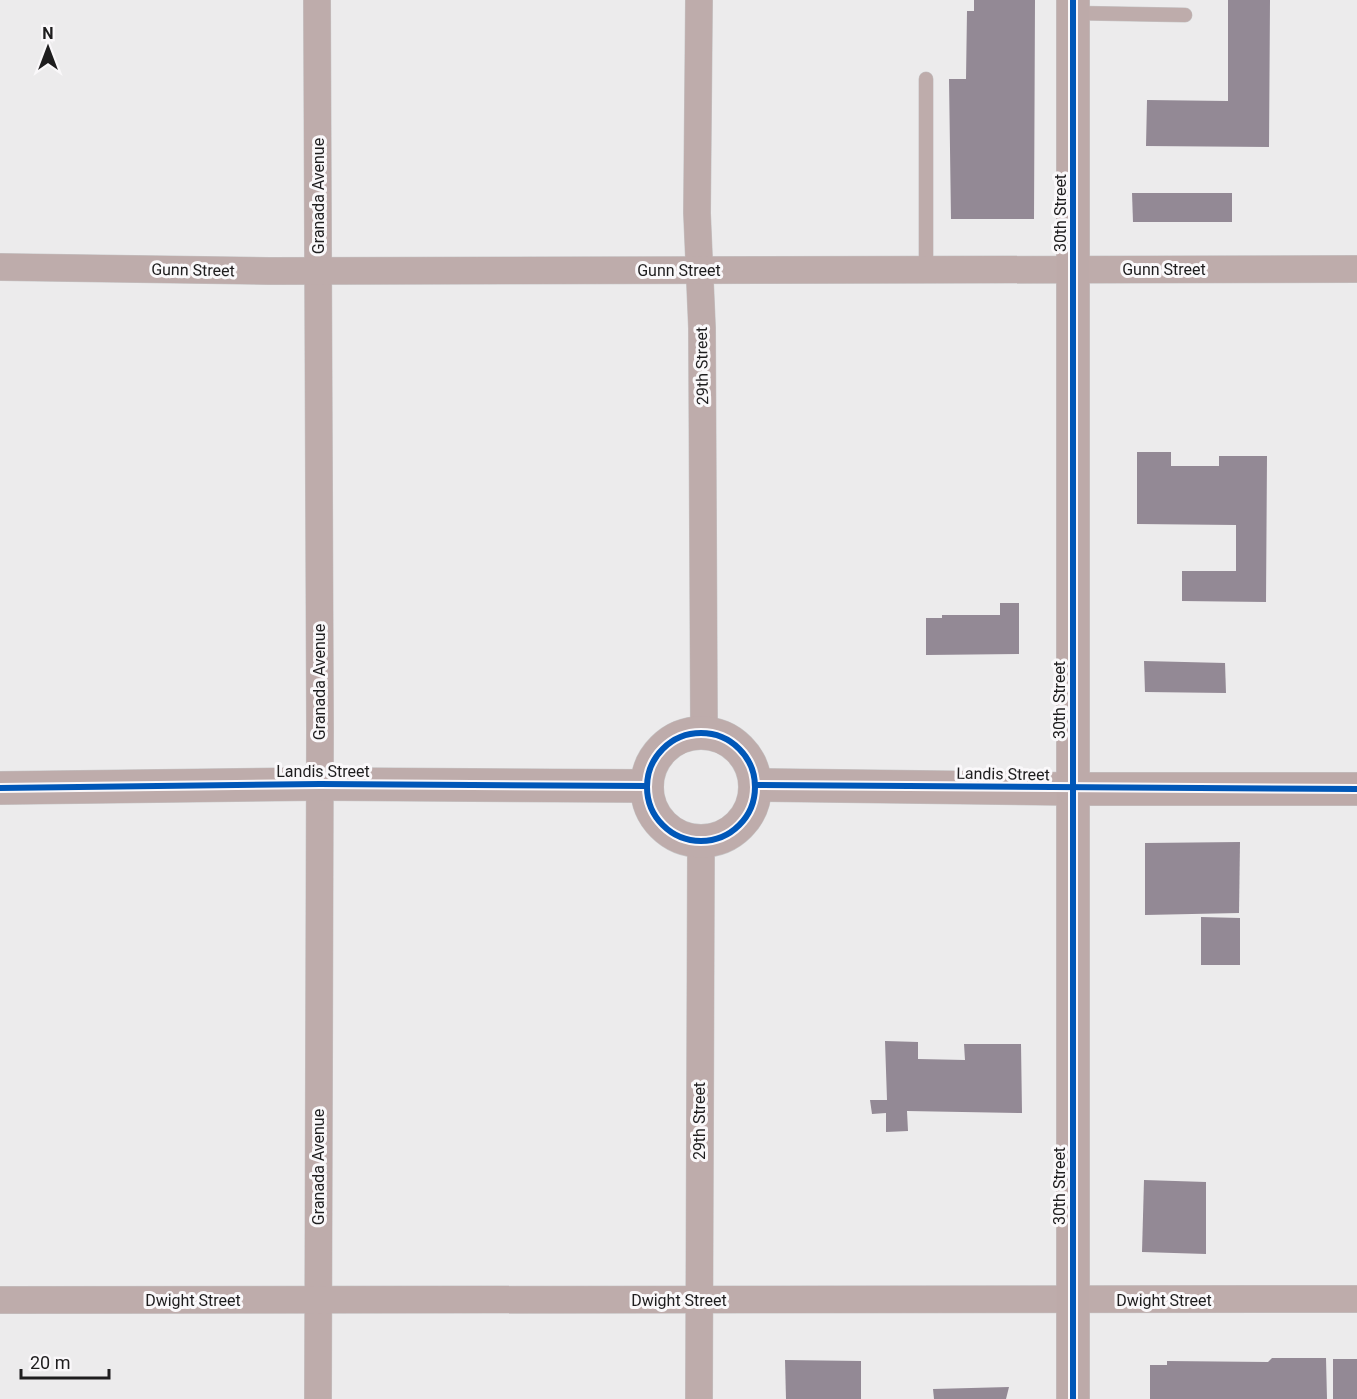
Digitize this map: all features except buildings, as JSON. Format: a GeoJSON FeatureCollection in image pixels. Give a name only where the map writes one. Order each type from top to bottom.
{"type":"FeatureCollection","features":[{"type":"Feature","properties":{"kind":"main road","name":"30th Street"},"geometry":{"type":"LineString","coordinates":[[1073,7],[1073,1399]]}},
{"type":"Feature","properties":{"kind":"main road","name":"Landis Street"},"geometry":{"type":"LineString","coordinates":[[1073,789],[1357,789]]}},
{"type":"Feature","properties":{"kind":"street","name":"Granada Avenue"},"geometry":{"type":"LineString","coordinates":[[318,0],[320,784],[318,1399]]}},
{"type":"Feature","properties":{"kind":"street","name":"29th Street"},"geometry":{"type":"LineString","coordinates":[[699,0],[697,213],[704,733]]}},
{"type":"Feature","properties":{"kind":"street","name":"Gunn Street"},"geometry":{"type":"LineString","coordinates":[[0,267],[318,271],[1357,269]]}},
{"type":"Feature","properties":{"kind":"street"},"geometry":{"type":"LineString","coordinates":[[704,733],[723,737],[739,748],[750,763],[756,785],[755,800],[747,817],[734,831],[718,840],[700,842],[683,839],[668,831],[657,819],[649,804],[647,786],[650,769],[657,754],[670,743],[686,735],[704,733]]}},
{"type":"Feature","properties":{"kind":"street","name":"Landis Street"},"geometry":{"type":"LineString","coordinates":[[0,788],[320,784],[647,786]]}},
{"type":"Feature","properties":{"kind":"street","name":"Landis Street"},"geometry":{"type":"LineString","coordinates":[[756,785],[1073,789]]}},
{"type":"Feature","properties":{"kind":"street","name":"29th Street"},"geometry":{"type":"LineString","coordinates":[[699,1399],[700,842]]}},
{"type":"Feature","properties":{"kind":"street","name":"Dwight Street"},"geometry":{"type":"LineString","coordinates":[[0,1300],[1357,1299]]}},
{"type":"Feature","properties":{"kind":"lane"},"geometry":{"type":"LineString","coordinates":[[1073,7],[1185,15]]}},
{"type":"Feature","properties":{"kind":"lane"},"geometry":{"type":"LineString","coordinates":[[926,79],[926,271]]}},
{"type":"Feature","properties":{"kind":"cycle path"},"geometry":{"type":"LineString","coordinates":[[1073,0],[1073,1399]]}},
{"type":"Feature","properties":{"kind":"cycle path"},"geometry":{"type":"LineString","coordinates":[[701,733],[722,737],[739,749],[751,766],[755,787],[751,808],[739,825],[722,837],[701,841],[680,837],[663,825],[651,808],[647,787],[651,766],[663,749],[680,737],[701,733]]}},
{"type":"Feature","properties":{"kind":"cycle path"},"geometry":{"type":"LineString","coordinates":[[0,788],[320,784],[647,786]]}},
{"type":"Feature","properties":{"kind":"cycle path"},"geometry":{"type":"LineString","coordinates":[[756,785],[1357,789]]}}]}
